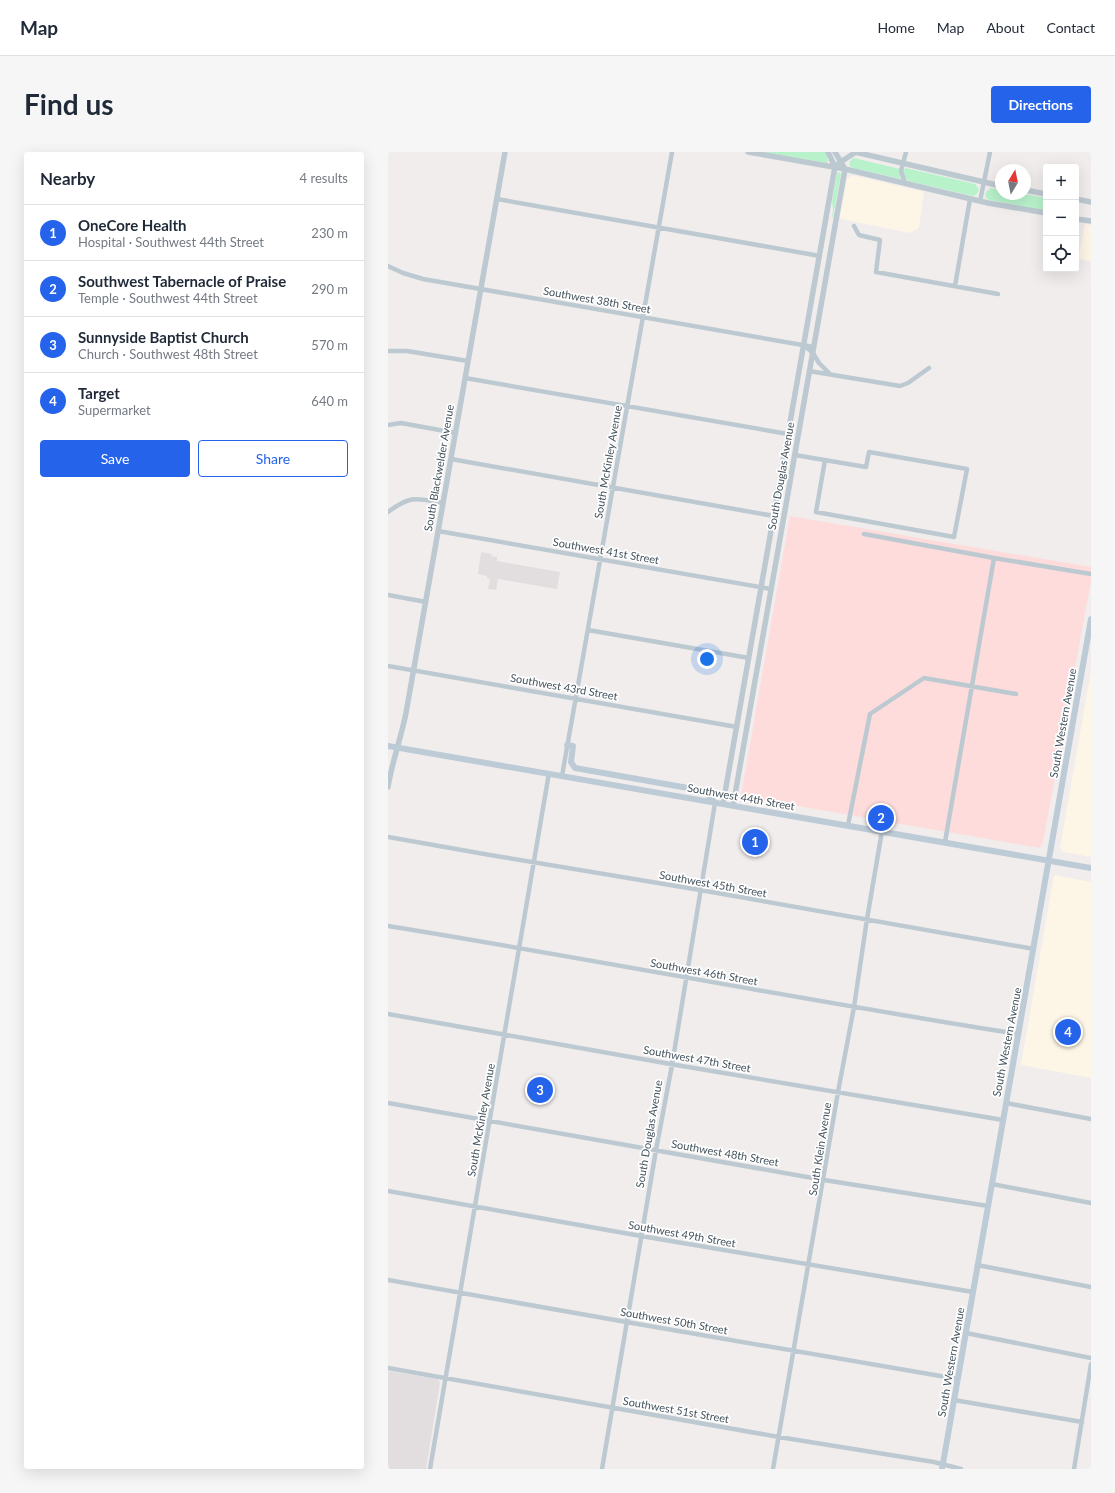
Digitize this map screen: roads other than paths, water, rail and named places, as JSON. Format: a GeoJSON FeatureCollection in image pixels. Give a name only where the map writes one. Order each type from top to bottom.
{"type":"FeatureCollection","features":[{"type":"Feature","properties":{"kind":"main road","name":"South Western Avenue"},"geometry":{"type":"LineString","coordinates":[[943,1467],[977,1265],[1034,949],[1048,860],[1091,619]]}},
{"type":"Feature","properties":{"kind":"main road","name":"Southwest 44th Street"},"geometry":{"type":"LineString","coordinates":[[388,746],[1091,868]]}},
{"type":"Feature","properties":{"kind":"main road"},"geometry":{"type":"LineString","coordinates":[[570,746],[571,762],[575,768],[705,791],[715,803]]}},
{"type":"Feature","properties":{"kind":"street","name":"South Blackwelder Avenue"},"geometry":{"type":"LineString","coordinates":[[388,787],[393,762],[403,732],[505,152]]}},
{"type":"Feature","properties":{"kind":"street","name":"South McKinley Avenue"},"geometry":{"type":"LineString","coordinates":[[562,776],[570,746],[575,698],[672,152]]}},
{"type":"Feature","properties":{"kind":"street"},"geometry":{"type":"LineString","coordinates":[[748,152],[845,169],[970,199],[1043,212]]}},
{"type":"Feature","properties":{"kind":"street"},"geometry":{"type":"LineString","coordinates":[[828,152],[835,167]]}},
{"type":"Feature","properties":{"kind":"street"},"geometry":{"type":"LineString","coordinates":[[835,152],[845,169]]}},
{"type":"Feature","properties":{"kind":"street"},"geometry":{"type":"LineString","coordinates":[[835,167],[855,152],[995,185]]}},
{"type":"Feature","properties":{"kind":"street"},"geometry":{"type":"LineString","coordinates":[[905,183],[901,174],[906,152]]}},
{"type":"Feature","properties":{"kind":"street"},"geometry":{"type":"LineString","coordinates":[[980,201],[990,152]]}},
{"type":"Feature","properties":{"kind":"street","name":"South Douglas Avenue"},"geometry":{"type":"LineString","coordinates":[[723,804],[835,167]]}},
{"type":"Feature","properties":{"kind":"street","name":"South Douglas Avenue"},"geometry":{"type":"LineString","coordinates":[[733,806],[845,169]]}},
{"type":"Feature","properties":{"kind":"street"},"geometry":{"type":"LineString","coordinates":[[1031,191],[1043,193]]}},
{"type":"Feature","properties":{"kind":"street"},"geometry":{"type":"LineString","coordinates":[[497,199],[820,256]]}},
{"type":"Feature","properties":{"kind":"street"},"geometry":{"type":"LineString","coordinates":[[956,286],[970,199]]}},
{"type":"Feature","properties":{"kind":"street"},"geometry":{"type":"LineString","coordinates":[[1079,200],[1091,202]]}},
{"type":"Feature","properties":{"kind":"street"},"geometry":{"type":"LineString","coordinates":[[1079,219],[1091,221]]}},
{"type":"Feature","properties":{"kind":"street"},"geometry":{"type":"LineString","coordinates":[[826,220],[836,222]]}},
{"type":"Feature","properties":{"kind":"street"},"geometry":{"type":"LineString","coordinates":[[854,226],[859,235],[880,240],[876,272],[998,294]]}},
{"type":"Feature","properties":{"kind":"street","name":"Southwest 38th Street"},"geometry":{"type":"LineString","coordinates":[[388,266],[415,277],[804,345],[813,350]]}},
{"type":"Feature","properties":{"kind":"street"},"geometry":{"type":"LineString","coordinates":[[813,350],[819,363],[830,374]]}},
{"type":"Feature","properties":{"kind":"street"},"geometry":{"type":"LineString","coordinates":[[388,351],[415,352],[468,361]]}},
{"type":"Feature","properties":{"kind":"street"},"geometry":{"type":"LineString","coordinates":[[809,371],[900,386],[908,383],[929,368]]}},
{"type":"Feature","properties":{"kind":"street"},"geometry":{"type":"LineString","coordinates":[[465,378],[788,434]]}},
{"type":"Feature","properties":{"kind":"street"},"geometry":{"type":"LineString","coordinates":[[388,425],[401,423],[456,433]]}},
{"type":"Feature","properties":{"kind":"street"},"geometry":{"type":"LineString","coordinates":[[795,455],[825,460],[866,467],[869,452],[967,469],[954,537],[816,512],[825,460]]}},
{"type":"Feature","properties":{"kind":"street"},"geometry":{"type":"LineString","coordinates":[[451,459],[774,516]]}},
{"type":"Feature","properties":{"kind":"street"},"geometry":{"type":"LineString","coordinates":[[388,512],[401,503],[409,500],[443,503]]}},
{"type":"Feature","properties":{"kind":"street","name":"Southwest 41st Street"},"geometry":{"type":"LineString","coordinates":[[438,531],[771,589]]}},
{"type":"Feature","properties":{"kind":"street"},"geometry":{"type":"LineString","coordinates":[[864,534],[1091,574]]}},
{"type":"Feature","properties":{"kind":"street"},"geometry":{"type":"LineString","coordinates":[[945,842],[994,558]]}},
{"type":"Feature","properties":{"kind":"street"},"geometry":{"type":"LineString","coordinates":[[388,595],[426,602]]}},
{"type":"Feature","properties":{"kind":"street"},"geometry":{"type":"LineString","coordinates":[[588,630],[749,658]]}},
{"type":"Feature","properties":{"kind":"street","name":"Southwest 43rd Street"},"geometry":{"type":"LineString","coordinates":[[388,666],[737,726]]}},
{"type":"Feature","properties":{"kind":"street"},"geometry":{"type":"LineString","coordinates":[[848,825],[870,714],[924,678],[1016,694]]}},
{"type":"Feature","properties":{"kind":"street","name":"South McKinley Avenue"},"geometry":{"type":"LineString","coordinates":[[430,1468],[491,1120],[549,774]]}},
{"type":"Feature","properties":{"kind":"street","name":"South Douglas Avenue"},"geometry":{"type":"LineString","coordinates":[[602,1469],[641,1236],[687,978],[715,803]]}},
{"type":"Feature","properties":{"kind":"street","name":"South Klein Avenue"},"geometry":{"type":"LineString","coordinates":[[774,1469],[838,1092],[854,1007],[882,831]]}},
{"type":"Feature","properties":{"kind":"street","name":"Southwest 45th Street"},"geometry":{"type":"LineString","coordinates":[[388,837],[1034,949]]}},
{"type":"Feature","properties":{"kind":"street","name":"Southwest 46th Street"},"geometry":{"type":"LineString","coordinates":[[388,926],[520,947],[687,978],[1018,1034]]}},
{"type":"Feature","properties":{"kind":"street","name":"Southwest 47th Street"},"geometry":{"type":"LineString","coordinates":[[388,1014],[672,1065],[1003,1120]]}},
{"type":"Feature","properties":{"kind":"street","name":"Southwest 48th Street"},"geometry":{"type":"LineString","coordinates":[[388,1103],[824,1180],[988,1206]]}},
{"type":"Feature","properties":{"kind":"street"},"geometry":{"type":"LineString","coordinates":[[1006,1103],[1091,1120]]}},
{"type":"Feature","properties":{"kind":"street"},"geometry":{"type":"LineString","coordinates":[[992,1184],[1091,1203]]}},
{"type":"Feature","properties":{"kind":"street","name":"Southwest 49th Street"},"geometry":{"type":"LineString","coordinates":[[388,1191],[641,1236],[973,1292]]}},
{"type":"Feature","properties":{"kind":"street"},"geometry":{"type":"LineString","coordinates":[[977,1265],[1091,1287]]}},
{"type":"Feature","properties":{"kind":"street","name":"Southwest 50th Street"},"geometry":{"type":"LineString","coordinates":[[388,1280],[958,1379]]}},
{"type":"Feature","properties":{"kind":"street"},"geometry":{"type":"LineString","coordinates":[[966,1333],[1091,1358]]}},
{"type":"Feature","properties":{"kind":"street"},"geometry":{"type":"LineString","coordinates":[[1074,1469],[1091,1364]]}},
{"type":"Feature","properties":{"kind":"street","name":"Southwest 51st Street"},"geometry":{"type":"LineString","coordinates":[[388,1368],[961,1469]]}},
{"type":"Feature","properties":{"kind":"street"},"geometry":{"type":"LineString","coordinates":[[954,1400],[1082,1422]]}},
{"type":"Feature","properties":{"kind":"street"},"geometry":{"type":"LineString","coordinates":[[430,1468],[436,1469]]}},
{"type":"Feature","properties":{"kind":"place","name":"Southwest Tabernacle of Praise"},"geometry":{"type":"Point","coordinates":[881,818]}},
{"type":"Feature","properties":{"kind":"place","name":"OneCore Health"},"geometry":{"type":"Point","coordinates":[755,842]}},
{"type":"Feature","properties":{"kind":"place","name":"Target"},"geometry":{"type":"Point","coordinates":[1068,1032]}},
{"type":"Feature","properties":{"kind":"place","name":"Sunnyside Baptist Church"},"geometry":{"type":"Point","coordinates":[540,1090]}}]}
